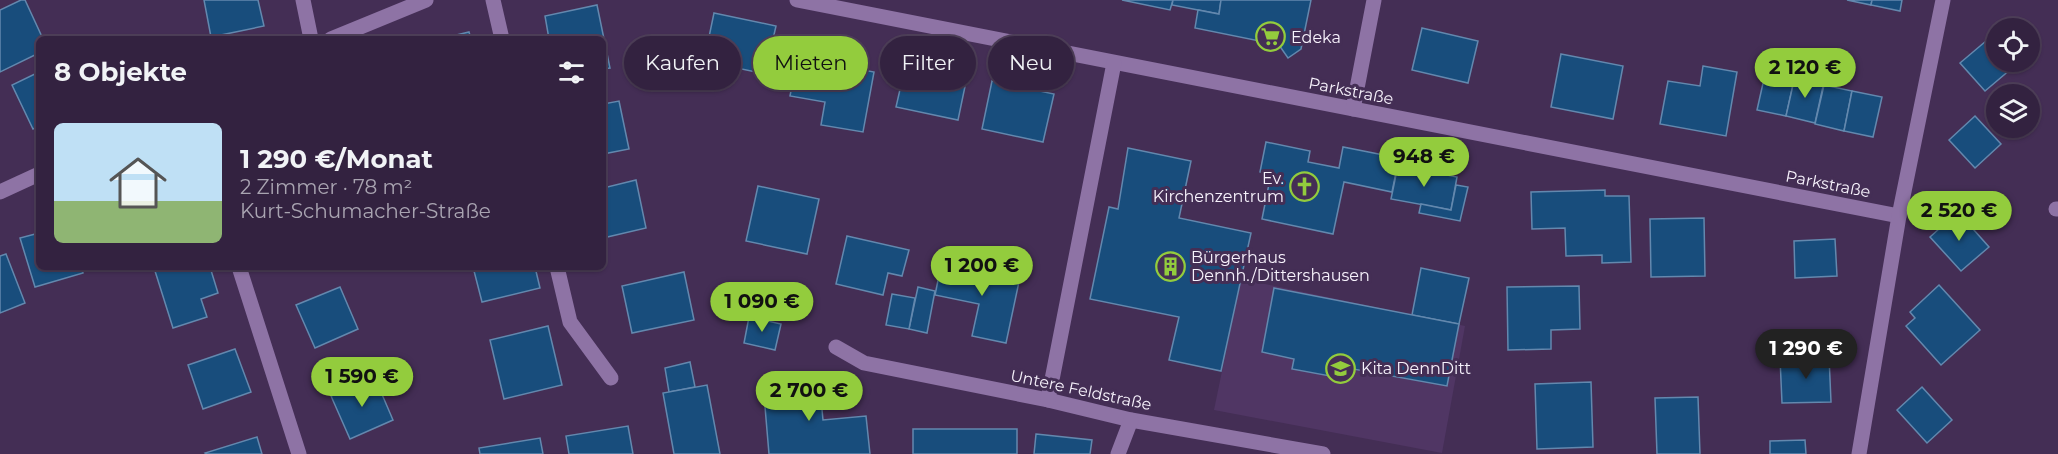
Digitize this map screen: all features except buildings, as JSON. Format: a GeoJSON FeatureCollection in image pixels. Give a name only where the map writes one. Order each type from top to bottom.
{"type":"FeatureCollection","features":[{"type":"Feature","properties":{"kind":"street"},"geometry":{"type":"LineString","coordinates":[[303,0],[311,36]]}},
{"type":"Feature","properties":{"kind":"street"},"geometry":{"type":"LineString","coordinates":[[338,36],[426,0]]}},
{"type":"Feature","properties":{"kind":"street"},"geometry":{"type":"LineString","coordinates":[[493,0],[501,36]]}},
{"type":"Feature","properties":{"kind":"street","name":"Parkstraße"},"geometry":{"type":"LineString","coordinates":[[797,0],[857,7],[1114,63],[1899,216]]}},
{"type":"Feature","properties":{"kind":"street"},"geometry":{"type":"LineString","coordinates":[[1353,110],[1374,0]]}},
{"type":"Feature","properties":{"kind":"street"},"geometry":{"type":"LineString","coordinates":[[1859,454],[1899,216],[1943,0]]}},
{"type":"Feature","properties":{"kind":"street"},"geometry":{"type":"LineString","coordinates":[[1048,400],[1114,63]]}},
{"type":"Feature","properties":{"kind":"street"},"geometry":{"type":"LineString","coordinates":[[0,192],[36,175]]}},
{"type":"Feature","properties":{"kind":"street"},"geometry":{"type":"LineString","coordinates":[[240,270],[299,454]]}},
{"type":"Feature","properties":{"kind":"street"},"geometry":{"type":"LineString","coordinates":[[558,270],[570,322],[611,378]]}},
{"type":"Feature","properties":{"kind":"street","name":"Untere Feldstraße"},"geometry":{"type":"LineString","coordinates":[[836,347],[864,363],[1048,400],[1131,420],[1323,454]]}},
{"type":"Feature","properties":{"kind":"street"},"geometry":{"type":"LineString","coordinates":[[1118,454],[1131,420]]}},
{"type":"Feature","properties":{"kind":"shaded area","name":"Kita DennDitt"},"geometry":{"type":"Polygon","coordinates":[[[1241,279],[1465,326],[1442,453],[1214,410],[1241,279]]]}},
{"type":"Feature","properties":{"kind":"place","name":"Edeka"},"geometry":{"type":"Point","coordinates":[1270,37]}},
{"type":"Feature","properties":{"kind":"place","name":"Ev. Kirchenzentrum"},"geometry":{"type":"Point","coordinates":[1305,187]}},
{"type":"Feature","properties":{"kind":"place","name":"Bürgerhaus Dennh./Dittershausen"},"geometry":{"type":"Point","coordinates":[1170,266]}},
{"type":"Feature","properties":{"kind":"place","name":"Kita DennDitt"},"geometry":{"type":"Point","coordinates":[1340,368]}}]}
